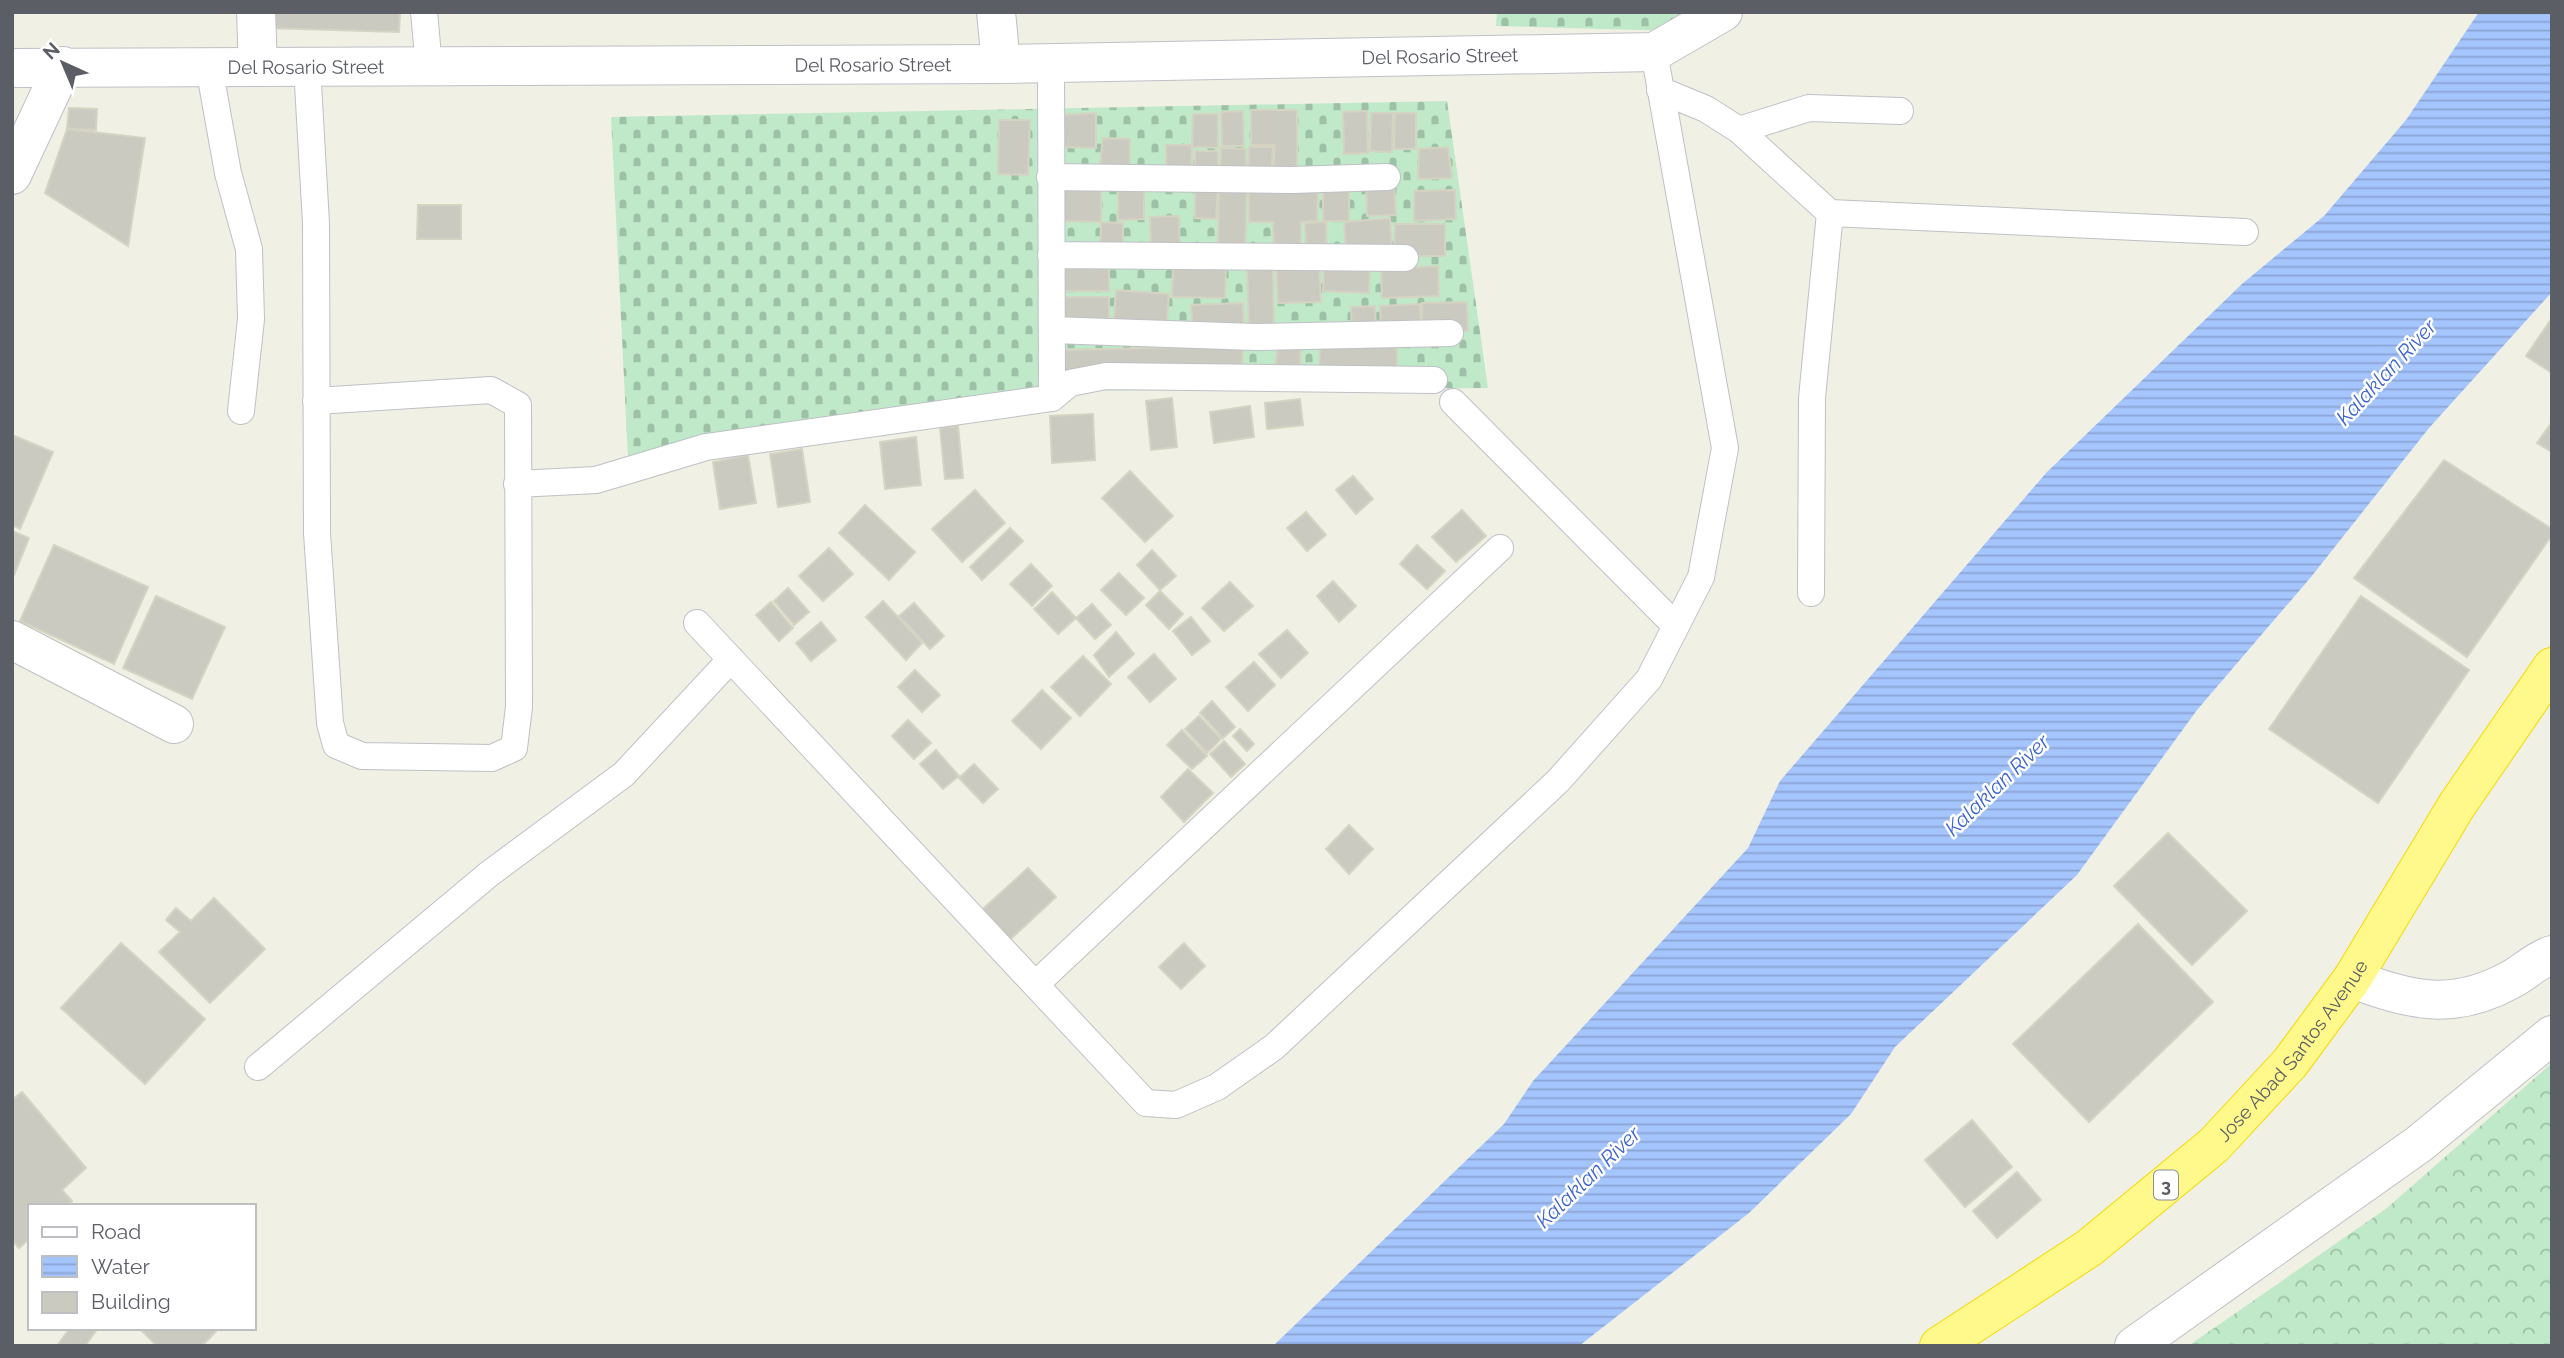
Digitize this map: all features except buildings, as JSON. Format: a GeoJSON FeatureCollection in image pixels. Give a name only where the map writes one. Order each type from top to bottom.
{"type":"FeatureCollection","features":[{"type":"Feature","properties":{"kind":"highway","name":"Jose Abad Santos Avenue"},"geometry":{"type":"LineString","coordinates":[[1939,1346],[2089,1248],[2214,1145],[2290,1063],[2352,979],[2458,805],[2552,667]]}},
{"type":"Feature","properties":{"kind":"main road"},"geometry":{"type":"LineString","coordinates":[[256,12],[258,67]]}},
{"type":"Feature","properties":{"kind":"main road"},"geometry":{"type":"LineString","coordinates":[[996,12],[1000,64]]}},
{"type":"Feature","properties":{"kind":"main road","name":"Del Rosario Street"},"geometry":{"type":"LineString","coordinates":[[12,68],[1000,64],[1654,52],[1723,12]]}},
{"type":"Feature","properties":{"kind":"main road"},"geometry":{"type":"LineString","coordinates":[[12,175],[63,66]]}},
{"type":"Feature","properties":{"kind":"main road"},"geometry":{"type":"LineString","coordinates":[[12,640],[174,724]]}},
{"type":"Feature","properties":{"kind":"main road"},"geometry":{"type":"LineString","coordinates":[[2352,979],[2400,996],[2428,1002],[2467,997],[2508,981],[2550,951]]}},
{"type":"Feature","properties":{"kind":"main road"},"geometry":{"type":"LineString","coordinates":[[2134,1346],[2419,1144],[2552,1035]]}},
{"type":"Feature","properties":{"kind":"lane"},"geometry":{"type":"LineString","coordinates":[[424,12],[429,67]]}},
{"type":"Feature","properties":{"kind":"lane"},"geometry":{"type":"LineString","coordinates":[[697,623],[1146,1103],[1176,1105],[1217,1087],[1274,1046],[1558,781],[1649,679],[1701,577],[1725,448],[1654,52]]}},
{"type":"Feature","properties":{"kind":"lane"},"geometry":{"type":"LineString","coordinates":[[1051,63],[1052,398]]}},
{"type":"Feature","properties":{"kind":"lane"},"geometry":{"type":"LineString","coordinates":[[209,67],[228,173],[248,249],[251,319],[241,411]]}},
{"type":"Feature","properties":{"kind":"lane"},"geometry":{"type":"LineString","coordinates":[[307,67],[316,223],[316,401],[317,533],[330,723],[336,745],[362,755],[492,758],[514,748],[519,707],[518,405],[491,390],[316,401]]}},
{"type":"Feature","properties":{"kind":"lane"},"geometry":{"type":"LineString","coordinates":[[1660,90],[1706,109],[1739,130],[1830,213],[2245,232]]}},
{"type":"Feature","properties":{"kind":"lane"},"geometry":{"type":"LineString","coordinates":[[1739,130],[1809,108],[1900,111]]}},
{"type":"Feature","properties":{"kind":"lane"},"geometry":{"type":"LineString","coordinates":[[1050,177],[1291,180],[1387,177]]}},
{"type":"Feature","properties":{"kind":"lane"},"geometry":{"type":"LineString","coordinates":[[1811,593],[1812,398],[1830,213]]}},
{"type":"Feature","properties":{"kind":"lane"},"geometry":{"type":"LineString","coordinates":[[1051,255],[1405,258]]}},
{"type":"Feature","properties":{"kind":"lane"},"geometry":{"type":"LineString","coordinates":[[1052,330],[1255,337],[1450,333]]}},
{"type":"Feature","properties":{"kind":"lane"},"geometry":{"type":"LineString","coordinates":[[517,484],[596,480],[706,447],[1052,398],[1070,383],[1106,376],[1434,380]]}},
{"type":"Feature","properties":{"kind":"lane"},"geometry":{"type":"LineString","coordinates":[[1453,402],[1676,626]]}},
{"type":"Feature","properties":{"kind":"lane"},"geometry":{"type":"LineString","coordinates":[[1035,984],[1500,548]]}},
{"type":"Feature","properties":{"kind":"lane"},"geometry":{"type":"LineString","coordinates":[[258,1067],[489,874],[624,774],[731,660]]}},
{"type":"Feature","properties":{"kind":"green space"},"geometry":{"type":"Polygon","coordinates":[[[1497,12],[1697,12],[1676,31],[1496,26],[1497,12]]]}},
{"type":"Feature","properties":{"kind":"green space"},"geometry":{"type":"Polygon","coordinates":[[[1447,101],[1488,388],[1023,391],[628,458],[611,117],[1447,101]]]}},
{"type":"Feature","properties":{"kind":"green space"},"geometry":{"type":"Polygon","coordinates":[[[2552,1063],[2552,1346],[2188,1346],[2387,1208],[2552,1063]]]}},
{"type":"Feature","properties":{"kind":"water","name":"Kalaklan River"},"geometry":{"type":"Polygon","coordinates":[[[2479,12],[2552,12],[2552,292],[2429,428],[2311,577],[2197,710],[2077,875],[1895,1047],[1851,1114],[1749,1213],[1579,1346],[1273,1346],[1504,1124],[1533,1081],[1748,848],[1780,781],[2047,472],[2242,284],[2324,216],[2406,120],[2479,12]]]}}]}
